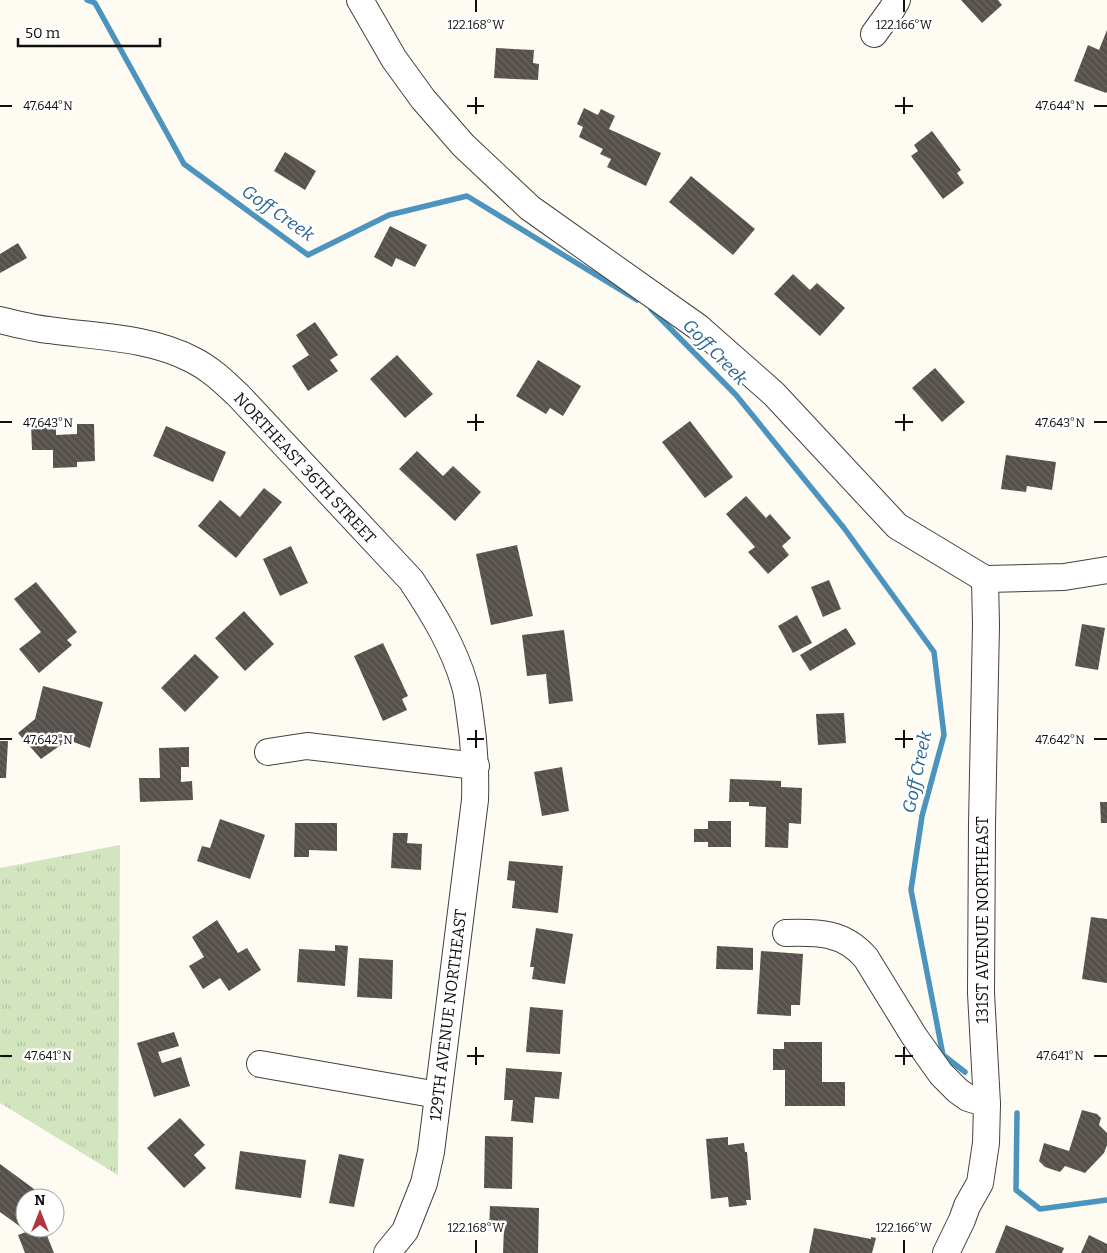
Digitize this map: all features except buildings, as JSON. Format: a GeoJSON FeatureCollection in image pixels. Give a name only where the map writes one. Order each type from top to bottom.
{"type":"FeatureCollection","features":[{"type":"Feature","properties":{"kind":"street"},"geometry":{"type":"LineString","coordinates":[[360,0],[394,59],[423,99],[462,145],[530,208],[698,327],[774,394],[896,526],[985,579],[1064,577],[1107,570]]}},
{"type":"Feature","properties":{"kind":"street"},"geometry":{"type":"LineString","coordinates":[[874,34],[897,0]]}},
{"type":"Feature","properties":{"kind":"street","name":"NORTHEAST 36TH STREET"},"geometry":{"type":"LineString","coordinates":[[0,320],[47,330],[105,336],[158,346],[193,360],[214,373],[232,389],[411,580],[431,609],[451,648],[466,686],[476,766]]}},
{"type":"Feature","properties":{"kind":"street","name":"131ST AVENUE NORTHEAST"},"geometry":{"type":"LineString","coordinates":[[946,1253],[967,1206],[980,1183],[986,1143],[987,1104],[981,993],[985,579]]}},
{"type":"Feature","properties":{"kind":"street"},"geometry":{"type":"LineString","coordinates":[[268,752],[307,746],[476,766]]}},
{"type":"Feature","properties":{"kind":"street","name":"129TH AVENUE NORTHEAST"},"geometry":{"type":"LineString","coordinates":[[387,1253],[405,1231],[424,1183],[431,1152],[444,1059],[474,800],[476,766]]}},
{"type":"Feature","properties":{"kind":"street"},"geometry":{"type":"LineString","coordinates":[[786,933],[816,932],[838,938],[856,947],[866,958],[914,1036],[941,1074],[968,1098],[987,1104]]}},
{"type":"Feature","properties":{"kind":"street"},"geometry":{"type":"LineString","coordinates":[[260,1064],[438,1095]]}},
{"type":"Feature","properties":{"kind":"green space"},"geometry":{"type":"Polygon","coordinates":[[[120,845],[118,1175],[0,1103],[0,868],[120,845]]]}},
{"type":"Feature","properties":{"kind":"waterway","name":"Goff Creek"},"geometry":{"type":"LineString","coordinates":[[87,0],[95,3],[184,164],[308,255],[389,215],[467,196],[637,300]]}},
{"type":"Feature","properties":{"kind":"waterway","name":"Goff Creek"},"geometry":{"type":"LineString","coordinates":[[651,309],[736,395],[844,528],[934,652],[944,735],[922,816],[911,890],[943,1055],[965,1072]]}},
{"type":"Feature","properties":{"kind":"waterway","name":"Goff Creek"},"geometry":{"type":"LineString","coordinates":[[1017,1113],[1016,1190],[1040,1209],[1107,1200]]}}]}
